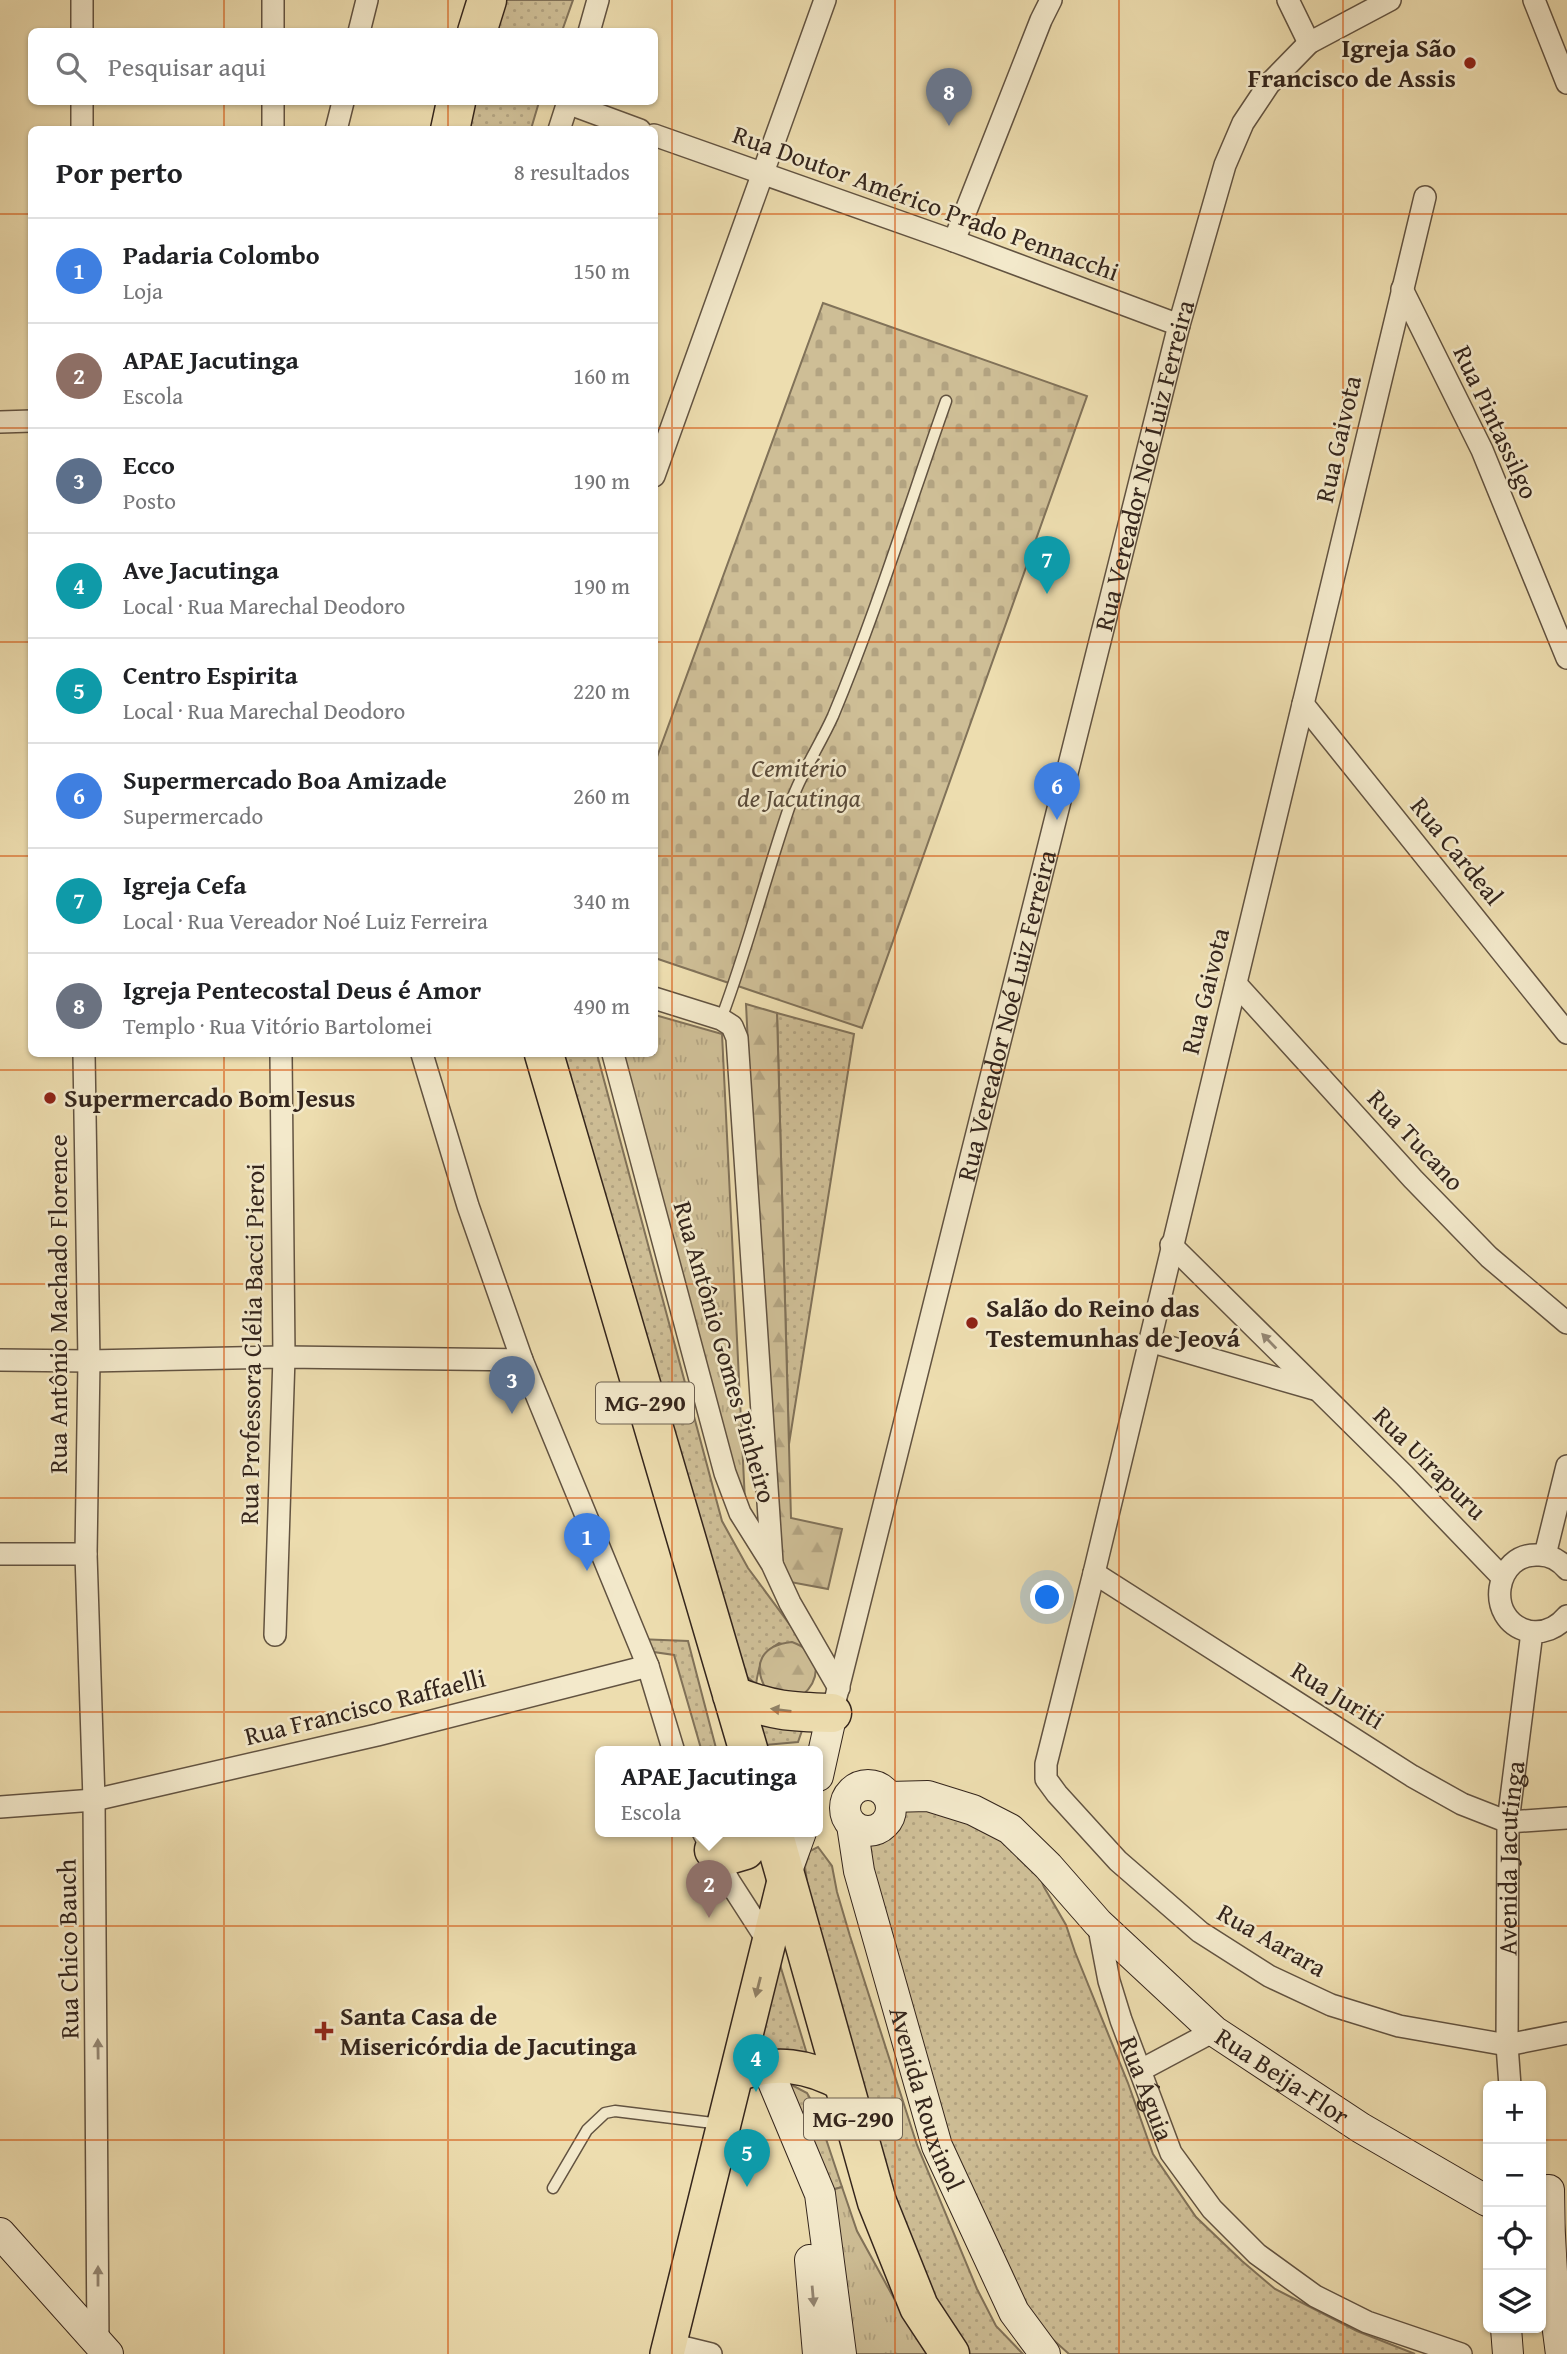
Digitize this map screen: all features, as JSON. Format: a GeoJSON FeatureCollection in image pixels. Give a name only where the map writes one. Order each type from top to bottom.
{"type":"FeatureCollection","features":[{"type":"Feature","properties":{"kind":"highway"},"geometry":{"type":"LineString","coordinates":[[478,28],[487,0]]}},
{"type":"Feature","properties":{"kind":"highway"},"geometry":{"type":"LineString","coordinates":[[451,126],[455,105]]}},
{"type":"Feature","properties":{"kind":"highway","name":"MG-290"},"geometry":{"type":"LineString","coordinates":[[545,1057],[747,1746]]}},
{"type":"Feature","properties":{"kind":"highway"},"geometry":{"type":"LineString","coordinates":[[732,1695],[775,1710],[835,1700]]}},
{"type":"Feature","properties":{"kind":"highway"},"geometry":{"type":"LineString","coordinates":[[709,1841],[728,1855],[745,1850],[754,1837]]}},
{"type":"Feature","properties":{"kind":"highway","name":"MG-290"},"geometry":{"type":"LineString","coordinates":[[775,1837],[877,2202],[919,2307],[950,2354]]}},
{"type":"Feature","properties":{"kind":"main road"},"geometry":{"type":"LineString","coordinates":[[668,2349],[724,2125],[751,2070],[769,1944],[786,1873]]}},
{"type":"Feature","properties":{"kind":"main road"},"geometry":{"type":"LineString","coordinates":[[751,2070],[788,2065],[813,2071],[844,2085]]}},
{"type":"Feature","properties":{"kind":"street"},"geometry":{"type":"LineString","coordinates":[[82,0],[82,28]]}},
{"type":"Feature","properties":{"kind":"street"},"geometry":{"type":"LineString","coordinates":[[273,0],[273,28]]}},
{"type":"Feature","properties":{"kind":"street"},"geometry":{"type":"LineString","coordinates":[[360,28],[367,0]]}},
{"type":"Feature","properties":{"kind":"street"},"geometry":{"type":"LineString","coordinates":[[590,28],[598,0]]}},
{"type":"Feature","properties":{"kind":"street"},"geometry":{"type":"LineString","coordinates":[[658,465],[825,0]]}},
{"type":"Feature","properties":{"kind":"street"},"geometry":{"type":"LineString","coordinates":[[954,241],[1051,0]]}},
{"type":"Feature","properties":{"kind":"street"},"geometry":{"type":"LineString","coordinates":[[1288,0],[1308,43]]}},
{"type":"Feature","properties":{"kind":"street","name":"Rua Vereador Noé Luiz Ferreira"},"geometry":{"type":"LineString","coordinates":[[831,1797],[835,1700],[1179,325],[1225,165],[1243,123],[1269,84],[1308,43],[1390,0]]}},
{"type":"Feature","properties":{"kind":"street"},"geometry":{"type":"LineString","coordinates":[[1534,0],[1567,83]]}},
{"type":"Feature","properties":{"kind":"street"},"geometry":{"type":"LineString","coordinates":[[82,105],[82,126]]}},
{"type":"Feature","properties":{"kind":"street"},"geometry":{"type":"LineString","coordinates":[[273,105],[273,126]]}},
{"type":"Feature","properties":{"kind":"street"},"geometry":{"type":"LineString","coordinates":[[337,126],[342,105]]}},
{"type":"Feature","properties":{"kind":"street"},"geometry":{"type":"LineString","coordinates":[[560,126],[567,105]]}},
{"type":"Feature","properties":{"kind":"street"},"geometry":{"type":"LineString","coordinates":[[576,105],[630,126]]}},
{"type":"Feature","properties":{"kind":"street","name":"Rua Doutor Américo Prado Pennacchi"},"geometry":{"type":"LineString","coordinates":[[658,136],[954,241],[1179,325]]}},
{"type":"Feature","properties":{"kind":"street","name":"Rua Gaivota"},"geometry":{"type":"LineString","coordinates":[[1057,1794],[1046,1779],[1046,1764],[1425,197]]}},
{"type":"Feature","properties":{"kind":"street","name":"Rua Pintassilgo"},"geometry":{"type":"LineString","coordinates":[[1402,289],[1482,450],[1567,658]]}},
{"type":"Feature","properties":{"kind":"street"},"geometry":{"type":"LineString","coordinates":[[0,422],[28,421]]}},
{"type":"Feature","properties":{"kind":"street","name":"Rua Cardeal"},"geometry":{"type":"LineString","coordinates":[[1303,704],[1567,1033]]}},
{"type":"Feature","properties":{"kind":"street","name":"Rua Tucano"},"geometry":{"type":"LineString","coordinates":[[1236,984],[1422,1189],[1489,1257],[1567,1323]]}},
{"type":"Feature","properties":{"kind":"street"},"geometry":{"type":"LineString","coordinates":[[658,999],[720,1019],[732,1026],[737,1038],[772,1564]]}},
{"type":"Feature","properties":{"kind":"street","name":"Rua Antônio Machado Florence"},"geometry":{"type":"LineString","coordinates":[[84,1057],[89,1361],[86,1554]]}},
{"type":"Feature","properties":{"kind":"street","name":"Rua Professora Clélia Bacci Pieroi"},"geometry":{"type":"LineString","coordinates":[[275,1635],[284,1357],[281,1057]]}},
{"type":"Feature","properties":{"kind":"street"},"geometry":{"type":"LineString","coordinates":[[423,1057],[468,1206],[522,1360],[648,1666],[672,1746]]}},
{"type":"Feature","properties":{"kind":"street","name":"Rua Antônio Gomes Pinheiro"},"geometry":{"type":"LineString","coordinates":[[614,1057],[726,1473],[740,1513],[772,1564],[835,1700]]}},
{"type":"Feature","properties":{"kind":"street","name":"Rua Uirapuru"},"geometry":{"type":"LineString","coordinates":[[1171,1245],[1404,1475],[1502,1577]]}},
{"type":"Feature","properties":{"kind":"street","name":"Rua Uirapuru"},"geometry":{"type":"LineString","coordinates":[[1149,1341],[1316,1390]]}},
{"type":"Feature","properties":{"kind":"street"},"geometry":{"type":"LineString","coordinates":[[0,1360],[284,1357],[522,1360]]}},
{"type":"Feature","properties":{"kind":"street"},"geometry":{"type":"LineString","coordinates":[[1545,1555],[1567,1466]]}},
{"type":"Feature","properties":{"kind":"street"},"geometry":{"type":"LineString","coordinates":[[0,1554],[86,1554]]}},
{"type":"Feature","properties":{"kind":"street","name":"Rua Chico Bauch"},"geometry":{"type":"LineString","coordinates":[[86,1554],[94,1800],[103,2349]]}},
{"type":"Feature","properties":{"kind":"street"},"geometry":{"type":"LineString","coordinates":[[1567,1569],[1556,1559],[1545,1555],[1520,1558],[1502,1577],[1499,1588],[1503,1612],[1521,1628],[1532,1632],[1544,1631],[1555,1627],[1567,1616]]}},
{"type":"Feature","properties":{"kind":"street","name":"Rua Juriti"},"geometry":{"type":"LineString","coordinates":[[1094,1573],[1412,1776],[1462,1804],[1508,1822],[1567,1818]]}},
{"type":"Feature","properties":{"kind":"street","name":"Avenida Jacutinga"},"geometry":{"type":"LineString","coordinates":[[1510,2081],[1507,2045],[1508,1822],[1532,1632]]}},
{"type":"Feature","properties":{"kind":"street","name":"Rua Francisco Raffaelli"},"geometry":{"type":"LineString","coordinates":[[0,1807],[94,1800],[377,1735],[648,1666]]}},
{"type":"Feature","properties":{"kind":"street"},"geometry":{"type":"LineString","coordinates":[[872,1784],[882,1788],[889,1797],[889,1818],[881,1827],[872,1831],[861,1830],[831,1797],[861,1785],[872,1784]]}},
{"type":"Feature","properties":{"kind":"street","name":"Rua Aarara"},"geometry":{"type":"LineString","coordinates":[[1057,1794],[1118,1861],[1200,1932],[1269,1976],[1331,2005],[1399,2026],[1507,2045]]}},
{"type":"Feature","properties":{"kind":"street"},"geometry":{"type":"LineString","coordinates":[[889,1797],[928,1796],[972,1810],[1010,1829],[1048,1866],[1098,1923]]}},
{"type":"Feature","properties":{"kind":"street","name":"Avenida Rouxinol"},"geometry":{"type":"LineString","coordinates":[[831,1797],[859,1871],[937,2146],[1014,2312],[1045,2354]]}},
{"type":"Feature","properties":{"kind":"street"},"geometry":{"type":"LineString","coordinates":[[786,1873],[799,1837]]}},
{"type":"Feature","properties":{"kind":"street"},"geometry":{"type":"LineString","coordinates":[[709,1841],[729,1881],[769,1944]]}},
{"type":"Feature","properties":{"kind":"street","name":"Rua Beija-Flor"},"geometry":{"type":"LineString","coordinates":[[1098,1923],[1214,2031],[1362,2128],[1483,2200]]}},
{"type":"Feature","properties":{"kind":"street","name":"Rua Águia"},"geometry":{"type":"LineString","coordinates":[[1098,1923],[1109,1981],[1121,2020],[1171,2153],[1212,2209],[1257,2254],[1315,2296],[1367,2322],[1461,2354]]}},
{"type":"Feature","properties":{"kind":"street"},"geometry":{"type":"LineString","coordinates":[[1141,2070],[1214,2031]]}},
{"type":"Feature","properties":{"kind":"street"},"geometry":{"type":"LineString","coordinates":[[1507,2045],[1567,2033]]}},
{"type":"Feature","properties":{"kind":"street"},"geometry":{"type":"LineString","coordinates":[[751,2070],[802,2155],[820,2194],[841,2354]]}},
{"type":"Feature","properties":{"kind":"street"},"geometry":{"type":"LineString","coordinates":[[802,2155],[818,2354]]}},
{"type":"Feature","properties":{"kind":"street"},"geometry":{"type":"LineString","coordinates":[[1552,2188],[1549,2248],[1553,2303],[1561,2354]]}},
{"type":"Feature","properties":{"kind":"street"},"geometry":{"type":"LineString","coordinates":[[0,2233],[103,2349]]}},
{"type":"Feature","properties":{"kind":"street"},"geometry":{"type":"LineString","coordinates":[[1506,2333],[1508,2354]]}},
{"type":"Feature","properties":{"kind":"street"},"geometry":{"type":"LineString","coordinates":[[668,2349],[711,2354]]}},
{"type":"Feature","properties":{"kind":"lane"},"geometry":{"type":"LineString","coordinates":[[720,1019],[740,970],[791,801],[832,718],[946,401]]}},
{"type":"Feature","properties":{"kind":"lane"},"geometry":{"type":"LineString","coordinates":[[553,2188],[587,2130],[604,2113],[615,2111],[724,2125]]}},
{"type":"Feature","properties":{"kind":"green space"},"geometry":{"type":"Polygon","coordinates":[[[503,0],[573,0],[563,28],[495,28],[503,0]]]}},
{"type":"Feature","properties":{"kind":"green space"},"geometry":{"type":"Polygon","coordinates":[[[473,105],[538,105],[532,126],[468,126],[473,105]]]}},
{"type":"Feature","properties":{"kind":"green space","name":"Cemitério de Jacutinga"},"geometry":{"type":"Polygon","coordinates":[[[823,303],[1087,396],[862,1028],[658,959],[658,754],[823,303]]]}},
{"type":"Feature","properties":{"kind":"green space"},"geometry":{"type":"Polygon","coordinates":[[[746,1004],[777,1013],[791,1518],[842,1529],[828,1589],[774,1579],[746,1004]]]}},
{"type":"Feature","properties":{"kind":"green space"},"geometry":{"type":"Polygon","coordinates":[[[777,1013],[854,1034],[789,1444],[777,1013]]]}},
{"type":"Feature","properties":{"kind":"green space"},"geometry":{"type":"Polygon","coordinates":[[[658,1016],[722,1034],[746,1522],[618,1057],[658,1057],[658,1016]]]}},
{"type":"Feature","properties":{"kind":"green space"},"geometry":{"type":"Polygon","coordinates":[[[562,1057],[598,1057],[722,1521],[748,1568],[810,1652],[779,1643],[762,1660],[756,1684],[741,1672],[562,1057]]]}},
{"type":"Feature","properties":{"kind":"green space"},"geometry":{"type":"Polygon","coordinates":[[[637,1639],[688,1641],[715,1746],[700,1746],[674,1655],[640,1650],[637,1639]]]}},
{"type":"Feature","properties":{"kind":"green space"},"geometry":{"type":"Polygon","coordinates":[[[792,1642],[801,1646],[813,1658],[815,1673],[809,1689],[802,1696],[767,1691],[760,1672],[762,1658],[773,1647],[792,1642]]]}},
{"type":"Feature","properties":{"kind":"green space"},"geometry":{"type":"Polygon","coordinates":[[[753,1719],[806,1719],[798,1742],[755,1746],[753,1719]]]}},
{"type":"Feature","properties":{"kind":"green space"},"geometry":{"type":"Polygon","coordinates":[[[904,1804],[972,1816],[1037,1870],[1066,1925],[1153,2154],[1196,2217],[1275,2289],[1357,2331],[1415,2354],[1069,2354],[1031,2320],[950,2156],[860,1847],[878,1821],[904,1804]]]}},
{"type":"Feature","properties":{"kind":"green space"},"geometry":{"type":"Polygon","coordinates":[[[818,1847],[832,1866],[850,1936],[917,2145],[977,2289],[996,2326],[1023,2354],[962,2354],[891,2214],[810,1903],[805,1867],[810,1851],[818,1847]]]}},
{"type":"Feature","properties":{"kind":"green space"},"geometry":{"type":"Polygon","coordinates":[[[778,1958],[810,2064],[763,2051],[756,2042],[778,1958]]]}},
{"type":"Feature","properties":{"kind":"green space"},"geometry":{"type":"Polygon","coordinates":[[[786,2082],[807,2093],[816,2109],[842,2187],[828,2191],[786,2082]]]}},
{"type":"Feature","properties":{"kind":"green space"},"geometry":{"type":"Polygon","coordinates":[[[842,2187],[857,2231],[927,2354],[837,2354],[828,2191],[842,2187]]]}},
{"type":"Feature","properties":{"kind":"place","name":"Igreja São Francisco de Assis"},"geometry":{"type":"Point","coordinates":[1470,63]}},
{"type":"Feature","properties":{"kind":"place","name":"Igreja Pentecostal Deus é Amor"},"geometry":{"type":"Point","coordinates":[949,126]}},
{"type":"Feature","properties":{"kind":"place","name":"Igreja Cefa"},"geometry":{"type":"Point","coordinates":[1047,594]}},
{"type":"Feature","properties":{"kind":"place","name":"Supermercado Boa Amizade"},"geometry":{"type":"Point","coordinates":[1057,820]}},
{"type":"Feature","properties":{"kind":"place","name":"Supermercado Bom Jesus"},"geometry":{"type":"Point","coordinates":[50,1098]}},
{"type":"Feature","properties":{"kind":"place","name":"Salão do Reino das Testemunhas de Jeová"},"geometry":{"type":"Point","coordinates":[972,1323]}},
{"type":"Feature","properties":{"kind":"place","name":"Ecco"},"geometry":{"type":"Point","coordinates":[512,1414]}},
{"type":"Feature","properties":{"kind":"place","name":"Padaria Colombo"},"geometry":{"type":"Point","coordinates":[587,1571]}},
{"type":"Feature","properties":{"kind":"place","name":"APAE Jacutinga"},"geometry":{"type":"Point","coordinates":[709,1918]}},
{"type":"Feature","properties":{"kind":"place","name":"Santa Casa de Misericórdia de Jacutinga"},"geometry":{"type":"Point","coordinates":[324,2031]}},
{"type":"Feature","properties":{"kind":"place","name":"Ave Jacutinga"},"geometry":{"type":"Point","coordinates":[756,2092]}},
{"type":"Feature","properties":{"kind":"place","name":"Centro Espirita"},"geometry":{"type":"Point","coordinates":[747,2187]}}]}
